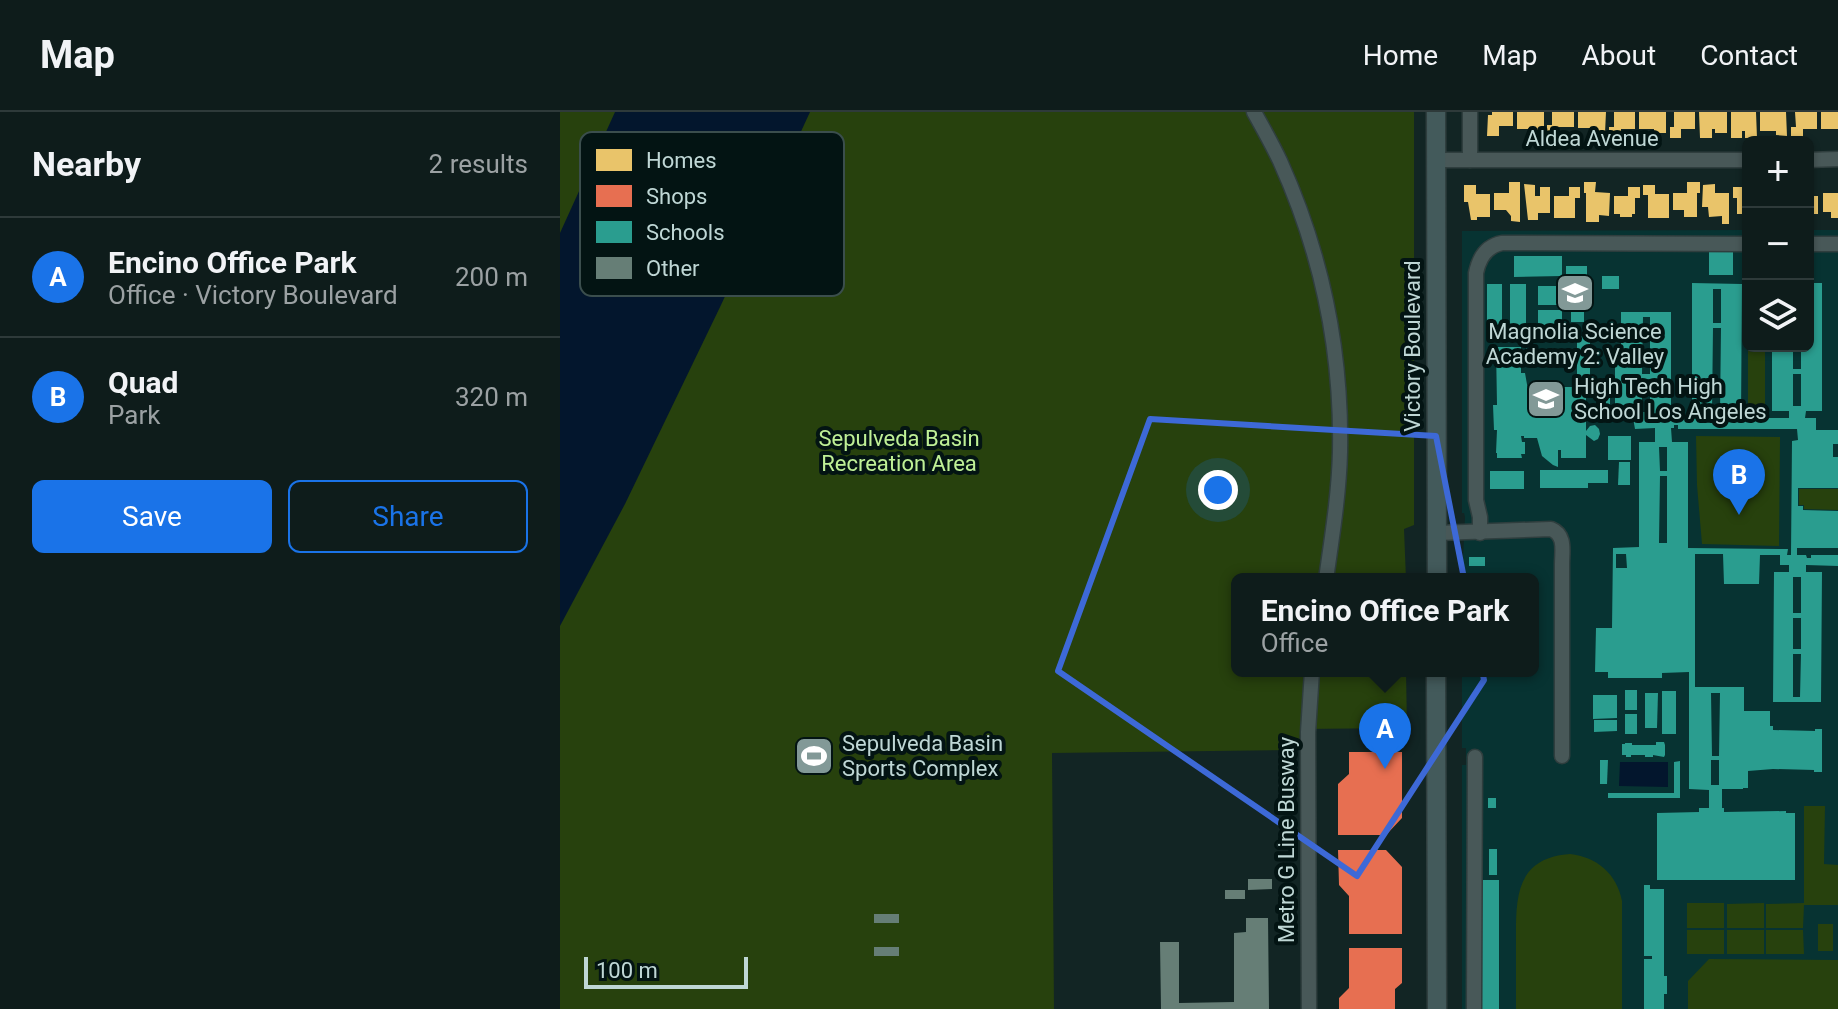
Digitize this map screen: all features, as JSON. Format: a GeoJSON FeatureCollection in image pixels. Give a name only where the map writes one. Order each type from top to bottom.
{"type":"FeatureCollection","features":[{"type":"Feature","properties":{"kind":"main road","name":"Victory Boulevard"},"geometry":{"type":"LineString","coordinates":[[1436,112],[1437,573]]}},
{"type":"Feature","properties":{"kind":"main road"},"geometry":{"type":"LineString","coordinates":[[1436,677],[1437,1009]]}},
{"type":"Feature","properties":{"kind":"street"},"geometry":{"type":"LineString","coordinates":[[1254,112],[1279,159],[1301,213],[1318,267],[1333,341],[1338,377],[1340,454],[1327,573]]}},
{"type":"Feature","properties":{"kind":"street"},"geometry":{"type":"LineString","coordinates":[[1470,112],[1470,160]]}},
{"type":"Feature","properties":{"kind":"street"},"geometry":{"type":"LineString","coordinates":[[1814,160],[1838,159]]}},
{"type":"Feature","properties":{"kind":"street","name":"Aldea Avenue"},"geometry":{"type":"LineString","coordinates":[[1436,160],[1742,160]]}},
{"type":"Feature","properties":{"kind":"street"},"geometry":{"type":"LineString","coordinates":[[1480,533],[1476,500],[1476,273],[1480,257],[1487,249],[1502,243],[1742,244]]}},
{"type":"Feature","properties":{"kind":"street"},"geometry":{"type":"LineString","coordinates":[[1814,244],[1838,244]]}},
{"type":"Feature","properties":{"kind":"street"},"geometry":{"type":"LineString","coordinates":[[1437,533],[1551,529],[1562,540],[1562,756]]}},
{"type":"Feature","properties":{"kind":"street","name":"Metro G Line Busway"},"geometry":{"type":"LineString","coordinates":[[1309,1009],[1308,732],[1312,677]]}},
{"type":"Feature","properties":{"kind":"street"},"geometry":{"type":"LineString","coordinates":[[1474,1009],[1475,757]]}},
{"type":"Feature","properties":{"kind":"highlighted area"},"geometry":{"type":"Polygon","coordinates":[[[1150,419],[1436,436],[1484,680],[1357,876],[1058,671],[1150,419]]]}},
{"type":"Feature","properties":{"kind":"shaded area"},"geometry":{"type":"Polygon","coordinates":[[[615,112],[810,112],[801,132],[606,132],[615,112]]]}},
{"type":"Feature","properties":{"kind":"shaded area"},"geometry":{"type":"Polygon","coordinates":[[[580,189],[580,296],[725,296],[625,504],[560,626],[560,233],[580,189]]]}},
{"type":"Feature","properties":{"kind":"shaded area"},"geometry":{"type":"Polygon","coordinates":[[[1742,230],[1742,352],[1814,352],[1814,230],[1838,230],[1838,1009],[1462,1009],[1462,765],[1466,765],[1466,748],[1462,748],[1462,677],[1539,677],[1539,573],[1462,573],[1465,517],[1462,513],[1462,231],[1742,230]]]}},
{"type":"Feature","properties":{"kind":"shaded area"},"geometry":{"type":"Polygon","coordinates":[[[1620,762],[1668,762],[1668,787],[1619,786],[1620,762]]]}},
{"type":"Feature","properties":{"kind":"green space","name":"Sepulveda Basin Recreation Area"},"geometry":{"type":"Polygon","coordinates":[[[560,112],[1414,112],[1414,525],[1404,529],[1406,573],[1231,573],[1231,677],[1406,677],[1407,728],[1300,729],[1299,749],[1296,750],[1052,753],[1054,1009],[560,1009],[560,112]]]}},
{"type":"Feature","properties":{"kind":"green space"},"geometry":{"type":"Polygon","coordinates":[[[1748,352],[1765,352],[1765,410],[1748,410],[1748,352]]]}},
{"type":"Feature","properties":{"kind":"green space"},"geometry":{"type":"Polygon","coordinates":[[[1696,436],[1780,437],[1779,546],[1702,544],[1696,436]]]}},
{"type":"Feature","properties":{"kind":"green space"},"geometry":{"type":"Polygon","coordinates":[[[1799,489],[1838,489],[1838,510],[1804,509],[1804,505],[1799,505],[1799,489]]]}},
{"type":"Feature","properties":{"kind":"green space"},"geometry":{"type":"Polygon","coordinates":[[[1804,806],[1825,806],[1824,864],[1838,865],[1838,905],[1804,905],[1803,928],[1766,928],[1766,904],[1804,903],[1804,806]]]}},
{"type":"Feature","properties":{"kind":"green space"},"geometry":{"type":"Polygon","coordinates":[[[1570,854],[1589,859],[1604,868],[1619,891],[1622,901],[1622,1009],[1516,1009],[1516,913],[1522,885],[1528,873],[1538,864],[1551,857],[1570,854]]]}},
{"type":"Feature","properties":{"kind":"green space"},"geometry":{"type":"Polygon","coordinates":[[[1687,903],[1724,903],[1724,928],[1687,928],[1687,903]]]}},
{"type":"Feature","properties":{"kind":"green space"},"geometry":{"type":"Polygon","coordinates":[[[1764,903],[1764,928],[1727,928],[1727,904],[1764,903]]]}},
{"type":"Feature","properties":{"kind":"green space"},"geometry":{"type":"Polygon","coordinates":[[[1818,924],[1833,924],[1833,951],[1818,951],[1818,924]]]}},
{"type":"Feature","properties":{"kind":"green space"},"geometry":{"type":"Polygon","coordinates":[[[1687,930],[1724,930],[1724,954],[1687,954],[1687,930]]]}},
{"type":"Feature","properties":{"kind":"green space"},"geometry":{"type":"Polygon","coordinates":[[[1727,930],[1764,930],[1764,954],[1727,954],[1727,930]]]}},
{"type":"Feature","properties":{"kind":"green space"},"geometry":{"type":"Polygon","coordinates":[[[1766,930],[1803,930],[1804,954],[1766,954],[1766,930]]]}},
{"type":"Feature","properties":{"kind":"green space"},"geometry":{"type":"Polygon","coordinates":[[[1709,959],[1838,960],[1838,1009],[1688,1009],[1688,981],[1709,959]]]}},
{"type":"Feature","properties":{"kind":"building: Homes"},"geometry":{"type":"Polygon","coordinates":[[[1492,112],[1513,112],[1513,126],[1499,126],[1499,136],[1487,136],[1488,115],[1492,112]]]}},
{"type":"Feature","properties":{"kind":"building: Homes"},"geometry":{"type":"Polygon","coordinates":[[[1517,112],[1544,112],[1544,133],[1517,129],[1517,112]]]}},
{"type":"Feature","properties":{"kind":"building: Homes"},"geometry":{"type":"Polygon","coordinates":[[[1552,112],[1574,112],[1574,127],[1559,127],[1559,136],[1547,136],[1547,125],[1552,125],[1552,112]]]}},
{"type":"Feature","properties":{"kind":"building: Homes"},"geometry":{"type":"Polygon","coordinates":[[[1578,112],[1606,112],[1605,133],[1594,133],[1594,128],[1578,128],[1578,112]]]}},
{"type":"Feature","properties":{"kind":"building: Homes"},"geometry":{"type":"Polygon","coordinates":[[[1614,112],[1635,112],[1635,129],[1621,129],[1621,138],[1609,138],[1609,127],[1614,127],[1614,112]]]}},
{"type":"Feature","properties":{"kind":"building: Homes"},"geometry":{"type":"Polygon","coordinates":[[[1639,112],[1666,112],[1666,133],[1639,129],[1639,112]]]}},
{"type":"Feature","properties":{"kind":"building: Homes"},"geometry":{"type":"Polygon","coordinates":[[[1674,112],[1695,112],[1695,129],[1681,129],[1681,138],[1670,138],[1674,112]]]}},
{"type":"Feature","properties":{"kind":"building: Homes"},"geometry":{"type":"Polygon","coordinates":[[[1699,112],[1727,112],[1727,133],[1715,133],[1712,129],[1712,138],[1700,138],[1699,112]]]}},
{"type":"Feature","properties":{"kind":"building: Homes"},"geometry":{"type":"Polygon","coordinates":[[[1731,112],[1756,112],[1757,136],[1745,136],[1745,131],[1742,131],[1742,138],[1731,138],[1731,112]]]}},
{"type":"Feature","properties":{"kind":"building: Homes"},"geometry":{"type":"Polygon","coordinates":[[[1760,112],[1786,112],[1787,136],[1776,135],[1776,131],[1760,131],[1760,112]]]}},
{"type":"Feature","properties":{"kind":"building: Homes"},"geometry":{"type":"Polygon","coordinates":[[[1795,112],[1817,112],[1817,129],[1803,129],[1803,136],[1791,136],[1791,127],[1796,127],[1795,112]]]}},
{"type":"Feature","properties":{"kind":"building: Homes"},"geometry":{"type":"Polygon","coordinates":[[[1821,112],[1838,112],[1838,129],[1821,129],[1821,112]]]}},
{"type":"Feature","properties":{"kind":"building: Homes"},"geometry":{"type":"Polygon","coordinates":[[[1509,182],[1520,182],[1520,222],[1511,221],[1506,210],[1494,210],[1494,193],[1509,193],[1509,182]]]}},
{"type":"Feature","properties":{"kind":"building: Homes"},"geometry":{"type":"Polygon","coordinates":[[[1584,182],[1596,182],[1595,192],[1610,193],[1609,216],[1599,215],[1599,222],[1586,222],[1584,182]]]}},
{"type":"Feature","properties":{"kind":"building: Homes"},"geometry":{"type":"Polygon","coordinates":[[[1687,182],[1700,182],[1697,217],[1684,217],[1684,210],[1673,210],[1673,193],[1687,193],[1687,182]]]}},
{"type":"Feature","properties":{"kind":"building: Homes"},"geometry":{"type":"Polygon","coordinates":[[[1524,184],[1535,185],[1535,196],[1540,196],[1540,187],[1550,187],[1550,213],[1538,213],[1538,220],[1528,220],[1524,184]]]}},
{"type":"Feature","properties":{"kind":"building: Homes"},"geometry":{"type":"Polygon","coordinates":[[[1715,184],[1715,193],[1729,193],[1729,224],[1722,224],[1722,216],[1709,217],[1708,207],[1702,207],[1703,185],[1715,184]]]}},
{"type":"Feature","properties":{"kind":"building: Homes"},"geometry":{"type":"Polygon","coordinates":[[[1464,185],[1476,185],[1476,194],[1490,194],[1490,217],[1471,220],[1468,202],[1464,202],[1464,185]]]}},
{"type":"Feature","properties":{"kind":"building: Homes"},"geometry":{"type":"Polygon","coordinates":[[[1643,185],[1655,185],[1655,194],[1669,194],[1669,218],[1648,218],[1648,195],[1643,195],[1643,185]]]}},
{"type":"Feature","properties":{"kind":"building: Homes"},"geometry":{"type":"Polygon","coordinates":[[[1569,187],[1580,187],[1580,198],[1575,198],[1575,218],[1554,218],[1554,196],[1569,196],[1569,187]]]}},
{"type":"Feature","properties":{"kind":"building: Homes"},"geometry":{"type":"Polygon","coordinates":[[[1628,187],[1640,187],[1640,198],[1635,198],[1635,214],[1632,217],[1620,217],[1620,214],[1614,214],[1614,196],[1628,196],[1628,187]]]}},
{"type":"Feature","properties":{"kind":"building: Homes"},"geometry":{"type":"Polygon","coordinates":[[[1733,187],[1742,187],[1742,214],[1737,214],[1737,198],[1733,198],[1733,187]]]}},
{"type":"Feature","properties":{"kind":"building: Homes"},"geometry":{"type":"Polygon","coordinates":[[[1823,193],[1838,193],[1838,218],[1831,218],[1831,212],[1823,212],[1823,193]]]}},
{"type":"Feature","properties":{"kind":"building: Homes"},"geometry":{"type":"Polygon","coordinates":[[[1814,196],[1818,196],[1818,214],[1814,214],[1814,196]]]}},
{"type":"Feature","properties":{"kind":"building: Shops"},"geometry":{"type":"Polygon","coordinates":[[[1349,752],[1402,752],[1402,818],[1386,835],[1338,835],[1338,784],[1349,774],[1349,752]]]}},
{"type":"Feature","properties":{"kind":"building: Shops"},"geometry":{"type":"Polygon","coordinates":[[[1338,850],[1386,850],[1402,867],[1402,934],[1349,934],[1349,896],[1339,885],[1338,850]]]}},
{"type":"Feature","properties":{"kind":"building: Shops"},"geometry":{"type":"Polygon","coordinates":[[[1349,948],[1402,948],[1402,983],[1395,989],[1395,1009],[1339,1009],[1339,998],[1349,988],[1349,948]]]}},
{"type":"Feature","properties":{"kind":"building: Schools"},"geometry":{"type":"Polygon","coordinates":[[[1709,252],[1733,252],[1733,275],[1709,275],[1709,252]]]}},
{"type":"Feature","properties":{"kind":"building: Schools"},"geometry":{"type":"Polygon","coordinates":[[[1514,256],[1562,256],[1562,276],[1514,277],[1514,256]]]}},
{"type":"Feature","properties":{"kind":"building: Schools"},"geometry":{"type":"Polygon","coordinates":[[[1566,266],[1587,266],[1587,292],[1566,292],[1566,266]]]}},
{"type":"Feature","properties":{"kind":"building: Schools"},"geometry":{"type":"Polygon","coordinates":[[[1602,276],[1619,276],[1619,289],[1602,289],[1602,276]]]}},
{"type":"Feature","properties":{"kind":"building: Schools"},"geometry":{"type":"Polygon","coordinates":[[[1692,283],[1742,284],[1741,417],[1726,418],[1789,418],[1789,411],[1772,411],[1772,352],[1793,352],[1793,369],[1801,369],[1801,352],[1814,352],[1814,283],[1822,283],[1822,411],[1806,411],[1805,418],[1816,418],[1816,430],[1838,430],[1838,444],[1833,444],[1833,457],[1838,457],[1838,488],[1798,488],[1798,506],[1803,506],[1803,510],[1838,511],[1838,548],[1797,548],[1797,555],[1806,555],[1807,558],[1811,555],[1838,555],[1838,566],[1806,565],[1806,572],[1822,572],[1821,702],[1773,702],[1774,572],[1789,572],[1789,565],[1780,565],[1780,555],[1760,555],[1759,584],[1724,584],[1723,554],[1695,554],[1695,687],[1744,687],[1744,711],[1770,711],[1773,730],[1822,729],[1822,772],[1748,771],[1748,788],[1722,789],[1724,812],[1795,813],[1795,880],[1657,880],[1657,813],[1699,812],[1699,808],[1709,808],[1709,790],[1689,789],[1689,672],[1662,673],[1662,678],[1608,678],[1608,672],[1595,672],[1596,628],[1612,628],[1613,548],[1639,547],[1639,442],[1655,442],[1655,428],[1635,429],[1633,418],[1637,416],[1622,416],[1622,410],[1615,410],[1615,359],[1621,360],[1621,312],[1671,312],[1671,416],[1655,417],[1708,418],[1692,417],[1692,283]],[[1713,289],[1713,323],[1721,323],[1721,289],[1713,289]],[[1643,317],[1642,374],[1650,374],[1650,317],[1643,317]],[[1713,328],[1712,412],[1720,412],[1721,328],[1713,328]],[[1793,374],[1793,406],[1801,406],[1801,374],[1793,374]],[[1642,379],[1642,412],[1650,412],[1650,379],[1642,379]],[[1678,425],[1671,428],[1672,442],[1688,442],[1688,548],[1788,549],[1787,555],[1791,555],[1792,441],[1798,440],[1797,429],[1678,429],[1678,425]],[[1659,447],[1660,471],[1667,471],[1667,447],[1659,447]],[[1660,476],[1659,543],[1667,543],[1667,476],[1660,476]],[[1616,554],[1616,568],[1627,568],[1626,554],[1616,554]],[[1793,577],[1793,613],[1801,613],[1801,577],[1793,577]],[[1793,618],[1793,649],[1801,649],[1801,618],[1793,618]],[[1793,654],[1793,697],[1800,697],[1801,654],[1793,654]],[[1711,693],[1712,756],[1719,756],[1720,693],[1711,693]],[[1711,760],[1711,785],[1719,785],[1719,760],[1711,760]]]}},
{"type":"Feature","properties":{"kind":"building: Schools"},"geometry":{"type":"Polygon","coordinates":[[[1487,284],[1502,284],[1502,332],[1487,332],[1487,284]]]}},
{"type":"Feature","properties":{"kind":"building: Schools"},"geometry":{"type":"Polygon","coordinates":[[[1510,284],[1526,284],[1526,332],[1510,332],[1510,284]]]}},
{"type":"Feature","properties":{"kind":"building: Schools"},"geometry":{"type":"Polygon","coordinates":[[[1538,286],[1562,286],[1562,305],[1538,305],[1538,286]]]}},
{"type":"Feature","properties":{"kind":"building: Schools"},"geometry":{"type":"Polygon","coordinates":[[[1571,303],[1584,303],[1584,322],[1571,322],[1571,303]]]}},
{"type":"Feature","properties":{"kind":"building: Schools"},"geometry":{"type":"Polygon","coordinates":[[[1538,310],[1562,310],[1562,330],[1538,330],[1538,310]]]}},
{"type":"Feature","properties":{"kind":"building: Schools"},"geometry":{"type":"Polygon","coordinates":[[[1577,336],[1590,336],[1590,378],[1577,378],[1577,336]]]}},
{"type":"Feature","properties":{"kind":"building: Schools"},"geometry":{"type":"Polygon","coordinates":[[[1496,347],[1521,347],[1521,354],[1526,352],[1526,348],[1534,352],[1535,360],[1531,365],[1527,366],[1521,361],[1521,373],[1525,373],[1528,390],[1554,390],[1558,386],[1558,393],[1561,393],[1561,387],[1586,387],[1586,431],[1595,425],[1600,434],[1594,441],[1586,435],[1586,458],[1561,458],[1561,450],[1558,450],[1558,467],[1542,456],[1537,438],[1521,436],[1522,442],[1525,442],[1522,458],[1497,458],[1493,405],[1497,405],[1496,347]]]}},
{"type":"Feature","properties":{"kind":"building: Schools"},"geometry":{"type":"Polygon","coordinates":[[[1598,380],[1610,380],[1610,420],[1598,420],[1598,380]]]}},
{"type":"Feature","properties":{"kind":"building: Schools"},"geometry":{"type":"Polygon","coordinates":[[[1608,436],[1631,436],[1631,460],[1608,460],[1608,436]]]}},
{"type":"Feature","properties":{"kind":"building: Schools"},"geometry":{"type":"Polygon","coordinates":[[[1619,462],[1630,462],[1630,485],[1618,485],[1619,462]]]}},
{"type":"Feature","properties":{"kind":"building: Schools"},"geometry":{"type":"Polygon","coordinates":[[[1540,470],[1608,470],[1608,483],[1588,483],[1588,488],[1540,488],[1540,470]]]}},
{"type":"Feature","properties":{"kind":"building: Schools"},"geometry":{"type":"Polygon","coordinates":[[[1490,471],[1524,471],[1524,489],[1490,489],[1490,471]]]}},
{"type":"Feature","properties":{"kind":"building: Schools"},"geometry":{"type":"Polygon","coordinates":[[[1469,557],[1485,557],[1485,566],[1469,566],[1469,557]]]}},
{"type":"Feature","properties":{"kind":"building: Schools"},"geometry":{"type":"Polygon","coordinates":[[[1625,690],[1637,690],[1637,710],[1625,710],[1625,690]]]}},
{"type":"Feature","properties":{"kind":"building: Schools"},"geometry":{"type":"Polygon","coordinates":[[[1662,691],[1676,691],[1676,734],[1662,734],[1662,691]]]}},
{"type":"Feature","properties":{"kind":"building: Schools"},"geometry":{"type":"Polygon","coordinates":[[[1645,693],[1658,693],[1657,728],[1645,728],[1645,693]]]}},
{"type":"Feature","properties":{"kind":"building: Schools"},"geometry":{"type":"Polygon","coordinates":[[[1593,695],[1617,695],[1617,718],[1593,719],[1593,695]]]}},
{"type":"Feature","properties":{"kind":"building: Schools"},"geometry":{"type":"Polygon","coordinates":[[[1625,714],[1637,714],[1637,734],[1625,734],[1625,714]]]}},
{"type":"Feature","properties":{"kind":"building: Schools"},"geometry":{"type":"Polygon","coordinates":[[[1594,720],[1617,720],[1617,731],[1594,732],[1594,720]]]}},
{"type":"Feature","properties":{"kind":"building: Schools"},"geometry":{"type":"Polygon","coordinates":[[[1656,742],[1664,742],[1664,757],[1622,755],[1622,744],[1656,745],[1656,742]]]}},
{"type":"Feature","properties":{"kind":"building: Schools"},"geometry":{"type":"Polygon","coordinates":[[[1600,760],[1608,760],[1607,784],[1600,784],[1600,760]]]}},
{"type":"Feature","properties":{"kind":"building: Schools"},"geometry":{"type":"Polygon","coordinates":[[[1680,761],[1680,798],[1608,798],[1608,793],[1674,793],[1674,762],[1680,761]]]}},
{"type":"Feature","properties":{"kind":"building: Schools"},"geometry":{"type":"Polygon","coordinates":[[[1488,798],[1496,798],[1496,808],[1488,808],[1488,798]]]}},
{"type":"Feature","properties":{"kind":"building: Schools"},"geometry":{"type":"Polygon","coordinates":[[[1489,849],[1497,849],[1497,875],[1489,875],[1489,849]]]}},
{"type":"Feature","properties":{"kind":"building: Schools"},"geometry":{"type":"Polygon","coordinates":[[[1479,880],[1499,880],[1499,1009],[1478,1009],[1479,880]]]}},
{"type":"Feature","properties":{"kind":"building: Schools"},"geometry":{"type":"Polygon","coordinates":[[[1644,885],[1650,885],[1650,889],[1664,889],[1664,976],[1667,976],[1667,994],[1664,994],[1664,1009],[1644,1009],[1644,959],[1652,959],[1652,956],[1644,956],[1644,885]]]}},
{"type":"Feature","properties":{"kind":"building: Other"},"geometry":{"type":"Polygon","coordinates":[[[1248,879],[1272,879],[1272,889],[1248,890],[1248,879]]]}},
{"type":"Feature","properties":{"kind":"building: Other"},"geometry":{"type":"Polygon","coordinates":[[[1225,890],[1245,890],[1245,899],[1225,899],[1225,890]]]}},
{"type":"Feature","properties":{"kind":"building: Other"},"geometry":{"type":"Polygon","coordinates":[[[874,914],[899,914],[899,923],[874,923],[874,914]]]}},
{"type":"Feature","properties":{"kind":"building: Other"},"geometry":{"type":"Polygon","coordinates":[[[1246,918],[1268,918],[1269,1009],[1161,1009],[1160,942],[1179,942],[1179,1003],[1234,1002],[1234,933],[1246,932],[1246,918]]]}},
{"type":"Feature","properties":{"kind":"building: Other"},"geometry":{"type":"Polygon","coordinates":[[[874,947],[899,947],[899,956],[874,956],[874,947]]]}},
{"type":"Feature","properties":{"kind":"place","name":"Magnolia Science Academy 2: Valley"},"geometry":{"type":"Point","coordinates":[1575,293]}},
{"type":"Feature","properties":{"kind":"place","name":"High Tech High School Los Angeles"},"geometry":{"type":"Point","coordinates":[1546,399]}},
{"type":"Feature","properties":{"kind":"place","name":"Quad"},"geometry":{"type":"Point","coordinates":[1739,515]}},
{"type":"Feature","properties":{"kind":"place","name":"Sepulveda Basin Sports Complex"},"geometry":{"type":"Point","coordinates":[814,756]}},
{"type":"Feature","properties":{"kind":"place","name":"Encino Office Park"},"geometry":{"type":"Point","coordinates":[1385,769]}}]}
